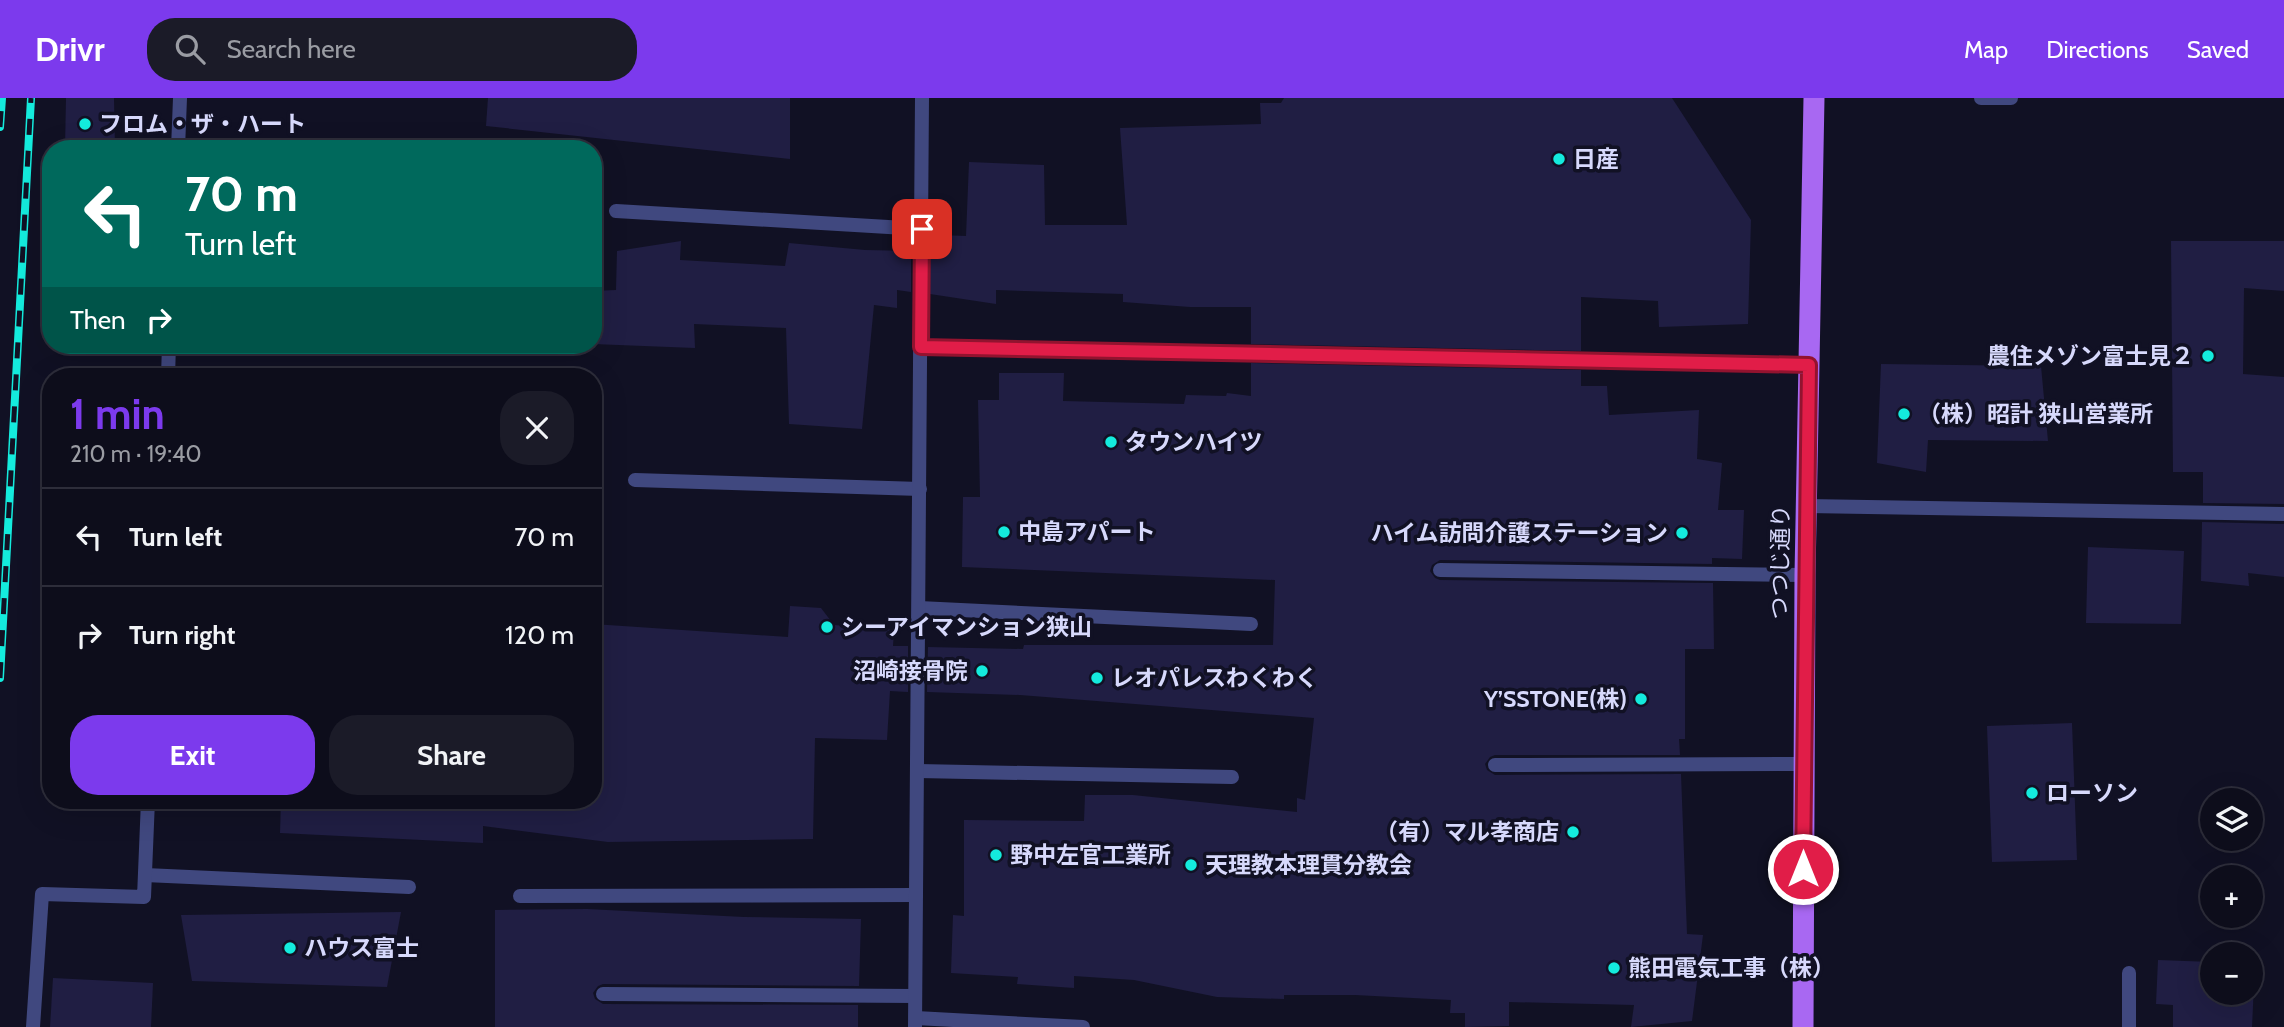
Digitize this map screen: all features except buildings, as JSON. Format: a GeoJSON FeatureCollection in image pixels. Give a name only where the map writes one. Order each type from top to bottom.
{"type":"FeatureCollection","features":[{"type":"Feature","properties":{"kind":"main road","name":"つつじ通り"},"geometry":{"type":"LineString","coordinates":[[1803,1027],[1805,575],[1814,98]]}},
{"type":"Feature","properties":{"kind":"street"},"geometry":{"type":"LineString","coordinates":[[178,140],[180,98]]}},
{"type":"Feature","properties":{"kind":"street"},"geometry":{"type":"LineString","coordinates":[[922,98],[916,1023],[1083,1027]]}},
{"type":"Feature","properties":{"kind":"street"},"geometry":{"type":"LineString","coordinates":[[1981,98],[2011,98]]}},
{"type":"Feature","properties":{"kind":"street"},"geometry":{"type":"LineString","coordinates":[[616,211],[922,229]]}},
{"type":"Feature","properties":{"kind":"street"},"geometry":{"type":"LineString","coordinates":[[921,347],[1809,365]]}},
{"type":"Feature","properties":{"kind":"street"},"geometry":{"type":"LineString","coordinates":[[635,480],[919,489]]}},
{"type":"Feature","properties":{"kind":"street"},"geometry":{"type":"LineString","coordinates":[[1807,506],[2284,514]]}},
{"type":"Feature","properties":{"kind":"street"},"geometry":{"type":"LineString","coordinates":[[1440,570],[1805,575]]}},
{"type":"Feature","properties":{"kind":"street"},"geometry":{"type":"LineString","coordinates":[[919,608],[1251,624]]}},
{"type":"Feature","properties":{"kind":"street"},"geometry":{"type":"LineString","coordinates":[[1495,765],[1803,764]]}},
{"type":"Feature","properties":{"kind":"street"},"geometry":{"type":"LineString","coordinates":[[918,771],[1232,777]]}},
{"type":"Feature","properties":{"kind":"street"},"geometry":{"type":"LineString","coordinates":[[33,1027],[43,894],[144,897],[148,809]]}},
{"type":"Feature","properties":{"kind":"street"},"geometry":{"type":"LineString","coordinates":[[145,875],[409,887]]}},
{"type":"Feature","properties":{"kind":"street"},"geometry":{"type":"LineString","coordinates":[[520,896],[916,895]]}},
{"type":"Feature","properties":{"kind":"street"},"geometry":{"type":"LineString","coordinates":[[2129,973],[2129,1027]]}},
{"type":"Feature","properties":{"kind":"street"},"geometry":{"type":"LineString","coordinates":[[603,994],[915,996]]}},
{"type":"Feature","properties":{"kind":"railway"},"geometry":{"type":"LineString","coordinates":[[0,127],[2,98]]}},
{"type":"Feature","properties":{"kind":"railway"},"geometry":{"type":"LineString","coordinates":[[0,678],[31,98]]}},
{"type":"Feature","properties":{"kind":"place","name":"フロム・ザ・ハート"},"geometry":{"type":"Point","coordinates":[85,124]}},
{"type":"Feature","properties":{"kind":"place","name":"日産"},"geometry":{"type":"Point","coordinates":[1559,159]}},
{"type":"Feature","properties":{"kind":"place","name":"農住メゾン富士見２"},"geometry":{"type":"Point","coordinates":[2208,356]}},
{"type":"Feature","properties":{"kind":"place","name":"（株）昭計 狭山営業所"},"geometry":{"type":"Point","coordinates":[1904,414]}},
{"type":"Feature","properties":{"kind":"place","name":"タウンハイツ"},"geometry":{"type":"Point","coordinates":[1111,442]}},
{"type":"Feature","properties":{"kind":"place","name":"中島アパート"},"geometry":{"type":"Point","coordinates":[1004,532]}},
{"type":"Feature","properties":{"kind":"place","name":"ハイム訪問介護ステーション"},"geometry":{"type":"Point","coordinates":[1682,533]}},
{"type":"Feature","properties":{"kind":"place","name":"シーアイマンション狭山"},"geometry":{"type":"Point","coordinates":[827,627]}},
{"type":"Feature","properties":{"kind":"place","name":"沼崎接骨院"},"geometry":{"type":"Point","coordinates":[982,671]}},
{"type":"Feature","properties":{"kind":"place","name":"レオパレスわくわく"},"geometry":{"type":"Point","coordinates":[1097,678]}},
{"type":"Feature","properties":{"kind":"place","name":"Y’SSTONE(株)"},"geometry":{"type":"Point","coordinates":[1641,699]}},
{"type":"Feature","properties":{"kind":"place","name":"ローソン"},"geometry":{"type":"Point","coordinates":[2032,793]}},
{"type":"Feature","properties":{"kind":"place","name":"（有）マル孝商店"},"geometry":{"type":"Point","coordinates":[1573,832]}},
{"type":"Feature","properties":{"kind":"place","name":"野中左官工業所"},"geometry":{"type":"Point","coordinates":[996,855]}},
{"type":"Feature","properties":{"kind":"place","name":"天理教本理貫分教会"},"geometry":{"type":"Point","coordinates":[1191,865]}},
{"type":"Feature","properties":{"kind":"place","name":"ハウス富士"},"geometry":{"type":"Point","coordinates":[290,948]}},
{"type":"Feature","properties":{"kind":"place","name":"熊田電気工事（株）"},"geometry":{"type":"Point","coordinates":[1614,968]}},
{"type":"Feature","properties":{"kind":"route"},"geometry":{"type":"LineString","coordinates":[[922,229],[921,347],[1809,365],[1803,869]]}}]}
